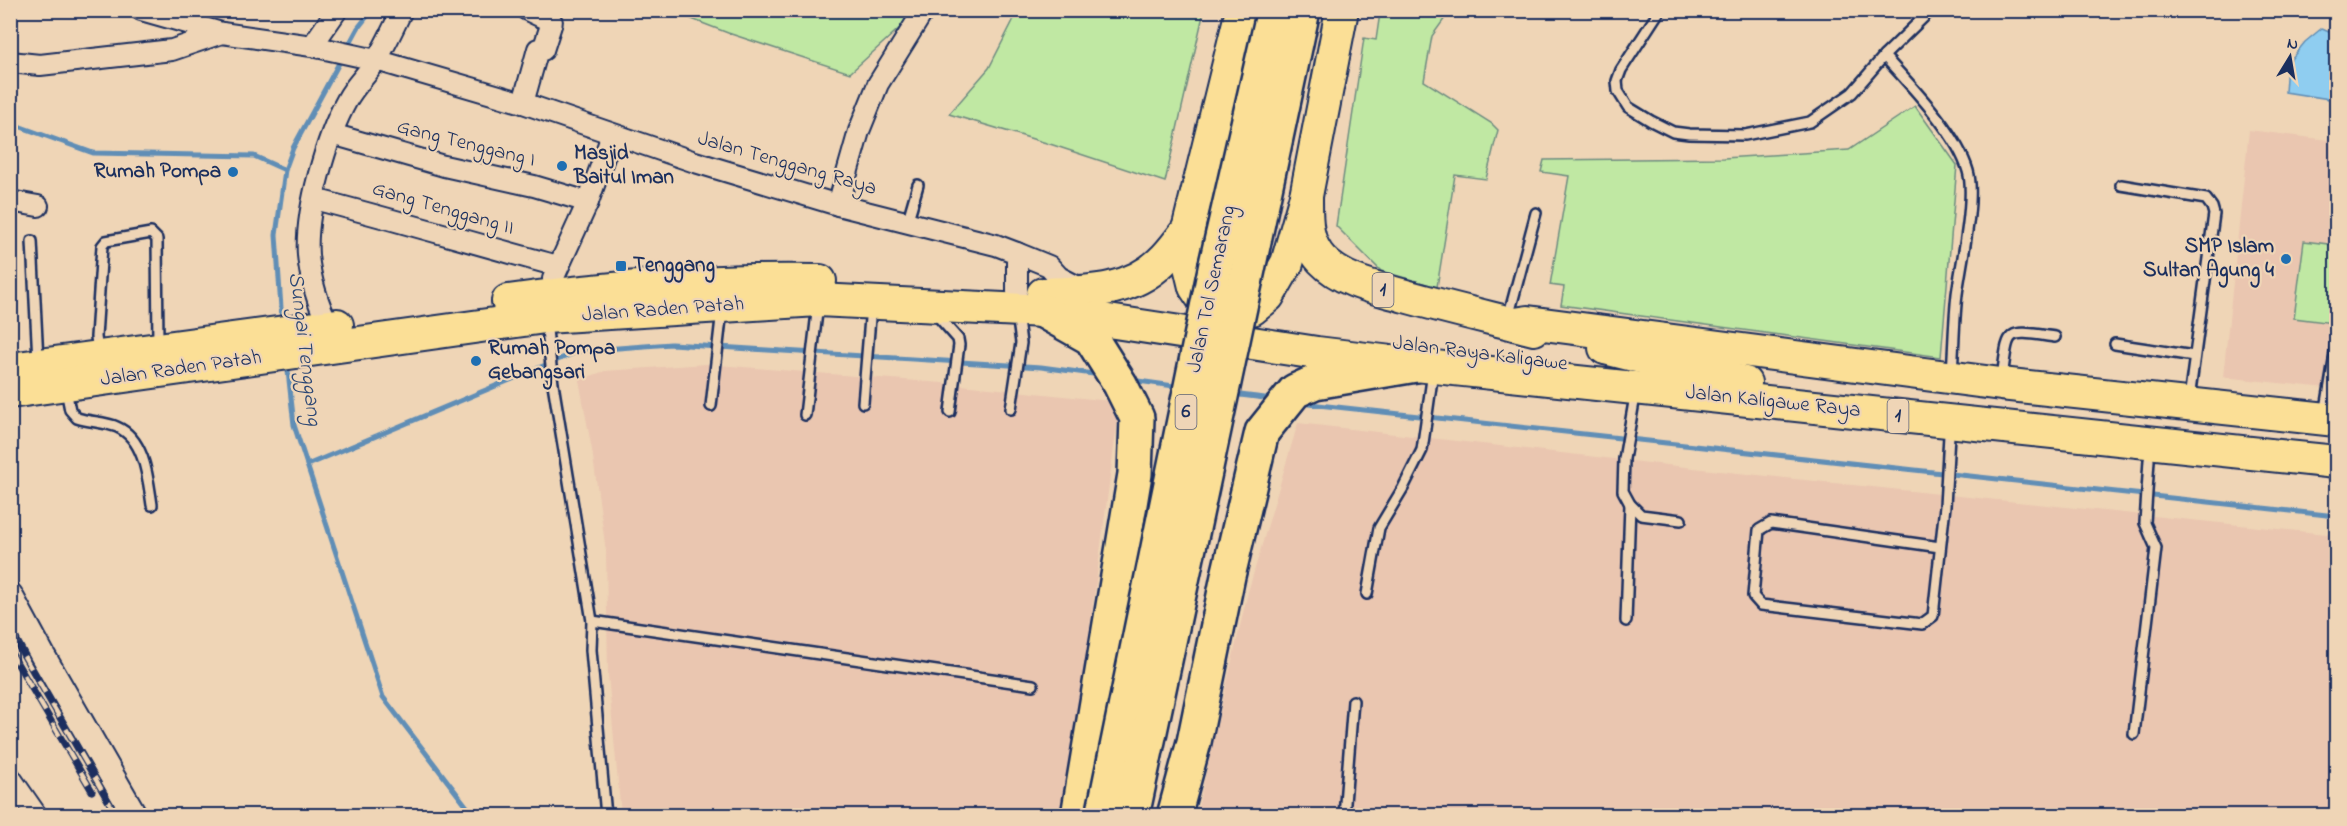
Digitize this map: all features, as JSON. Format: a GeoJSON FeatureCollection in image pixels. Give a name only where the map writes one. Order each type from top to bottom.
{"type":"FeatureCollection","features":[{"type":"Feature","properties":{"kind":"highway"},"geometry":{"type":"LineString","coordinates":[[1242,10],[1188,230],[1189,262],[1195,287],[1216,318],[1316,368],[1435,373],[1633,407],[1949,441],[2149,466],[2337,482]]}},
{"type":"Feature","properties":{"kind":"highway","name":"Jalan Tol Semarang"},"geometry":{"type":"LineString","coordinates":[[1103,816],[1216,264],[1274,10]]}},
{"type":"Feature","properties":{"kind":"highway","name":"Jalan Tol Semarang"},"geometry":{"type":"LineString","coordinates":[[1132,816],[1303,10]]}},
{"type":"Feature","properties":{"kind":"highway","name":"1"},"geometry":{"type":"LineString","coordinates":[[1342,10],[1306,195],[1306,228],[1321,259],[1332,268],[1370,286],[1745,383]]}},
{"type":"Feature","properties":{"kind":"highway"},"geometry":{"type":"LineString","coordinates":[[1139,325],[1216,318],[1252,309],[1268,296],[1287,263],[1306,195]]}},
{"type":"Feature","properties":{"kind":"highway"},"geometry":{"type":"LineString","coordinates":[[1030,302],[1133,283],[1161,263],[1188,230]]}},
{"type":"Feature","properties":{"kind":"highway","name":"Jalan Raden Patah"},"geometry":{"type":"LineString","coordinates":[[546,315],[745,280],[820,281],[1030,302],[1158,308],[1216,318]]}},
{"type":"Feature","properties":{"kind":"highway"},"geometry":{"type":"LineString","coordinates":[[1030,302],[1091,338],[1120,384],[1137,418],[1135,474],[1078,816]]}},
{"type":"Feature","properties":{"kind":"highway","name":"Jalan Raden Patah"},"geometry":{"type":"LineString","coordinates":[[10,392],[66,385],[159,360],[256,347],[329,332],[546,315],[817,311],[870,316],[927,305],[1030,302],[1139,325],[1316,368]]}},
{"type":"Feature","properties":{"kind":"highway","name":"Jalan Raya Kaligawe"},"geometry":{"type":"LineString","coordinates":[[1216,318],[1404,346],[1745,383]]}},
{"type":"Feature","properties":{"kind":"highway"},"geometry":{"type":"LineString","coordinates":[[1511,323],[1528,322],[1627,333],[1787,357],[2001,384],[2188,404],[2333,427]]}},
{"type":"Feature","properties":{"kind":"highway","name":"Jalan Raden Patah"},"geometry":{"type":"LineString","coordinates":[[24,367],[98,357],[159,360]]}},
{"type":"Feature","properties":{"kind":"highway"},"geometry":{"type":"LineString","coordinates":[[1174,816],[1194,742],[1228,576],[1262,432],[1294,391],[1316,368]]}},
{"type":"Feature","properties":{"kind":"highway","name":"Jalan Kaligawe Raya"},"geometry":{"type":"LineString","coordinates":[[1435,373],[2337,462]]}},
{"type":"Feature","properties":{"kind":"highway","name":"Jalan Kaligawe Raya"},"geometry":{"type":"LineString","coordinates":[[1745,383],[2333,427]]}},
{"type":"Feature","properties":{"kind":"street"},"geometry":{"type":"LineString","coordinates":[[141,10],[222,33],[317,46],[337,10]]}},
{"type":"Feature","properties":{"kind":"street"},"geometry":{"type":"LineString","coordinates":[[329,332],[308,257],[314,199],[332,134],[348,100],[402,10]]}},
{"type":"Feature","properties":{"kind":"street"},"geometry":{"type":"LineString","coordinates":[[523,103],[538,50],[543,50],[552,22],[527,10]]}},
{"type":"Feature","properties":{"kind":"street"},"geometry":{"type":"LineString","coordinates":[[838,205],[859,131],[878,84],[924,10]]}},
{"type":"Feature","properties":{"kind":"street"},"geometry":{"type":"LineString","coordinates":[[10,62],[40,65],[172,50],[222,33]]}},
{"type":"Feature","properties":{"kind":"street","name":"Jalan Tenggang Raya"},"geometry":{"type":"LineString","coordinates":[[317,46],[523,103],[612,135],[838,205],[996,245],[1049,266],[1059,277],[1086,291]]}},
{"type":"Feature","properties":{"kind":"street","name":"Gang Tenggang I"},"geometry":{"type":"LineString","coordinates":[[332,134],[444,166],[534,186],[588,202]]}},
{"type":"Feature","properties":{"kind":"street"},"geometry":{"type":"LineString","coordinates":[[546,315],[558,266],[588,202],[612,135]]}},
{"type":"Feature","properties":{"kind":"street","name":"Gang Tenggang II"},"geometry":{"type":"LineString","coordinates":[[314,199],[558,266]]}},
{"type":"Feature","properties":{"kind":"street"},"geometry":{"type":"LineString","coordinates":[[10,201],[38,206]]}},
{"type":"Feature","properties":{"kind":"street"},"geometry":{"type":"LineString","coordinates":[[1017,253],[1030,302]]}},
{"type":"Feature","properties":{"kind":"street"},"geometry":{"type":"LineString","coordinates":[[10,596],[135,816]]}},
{"type":"Feature","properties":{"kind":"street"},"geometry":{"type":"LineString","coordinates":[[10,777],[37,816]]}},
{"type":"Feature","properties":{"kind":"lane"},"geometry":{"type":"LineString","coordinates":[[1660,10],[1621,70],[1617,81],[1618,91],[1628,107],[1673,132],[1745,135],[1809,122],[1852,93],[1884,56],[1931,10]]}},
{"type":"Feature","properties":{"kind":"lane"},"geometry":{"type":"LineString","coordinates":[[1884,56],[1915,90],[1954,142],[1969,173],[1970,196],[1957,297],[1952,377]]}},
{"type":"Feature","properties":{"kind":"lane"},"geometry":{"type":"LineString","coordinates":[[907,223],[918,185]]}},
{"type":"Feature","properties":{"kind":"lane"},"geometry":{"type":"LineString","coordinates":[[2121,185],[2206,199],[2212,207],[2214,214],[2188,404]]}},
{"type":"Feature","properties":{"kind":"lane"},"geometry":{"type":"LineString","coordinates":[[1511,323],[1536,213]]}},
{"type":"Feature","properties":{"kind":"lane"},"geometry":{"type":"LineString","coordinates":[[98,357],[96,337],[102,246],[106,241],[151,233],[157,239],[159,360]]}},
{"type":"Feature","properties":{"kind":"lane"},"geometry":{"type":"LineString","coordinates":[[24,367],[32,241]]}},
{"type":"Feature","properties":{"kind":"lane"},"geometry":{"type":"LineString","coordinates":[[1011,409],[1030,302]]}},
{"type":"Feature","properties":{"kind":"lane"},"geometry":{"type":"LineString","coordinates":[[927,305],[958,339],[950,412]]}},
{"type":"Feature","properties":{"kind":"lane"},"geometry":{"type":"LineString","coordinates":[[805,415],[817,311]]}},
{"type":"Feature","properties":{"kind":"lane"},"geometry":{"type":"LineString","coordinates":[[711,406],[722,313]]}},
{"type":"Feature","properties":{"kind":"lane"},"geometry":{"type":"LineString","coordinates":[[546,315],[553,384],[592,621],[591,650],[606,816]]}},
{"type":"Feature","properties":{"kind":"lane"},"geometry":{"type":"LineString","coordinates":[[862,403],[870,316]]}},
{"type":"Feature","properties":{"kind":"lane"},"geometry":{"type":"LineString","coordinates":[[2001,384],[2008,340],[2012,335],[2018,332],[2055,337]]}},
{"type":"Feature","properties":{"kind":"lane"},"geometry":{"type":"LineString","coordinates":[[2333,427],[2337,343]]}},
{"type":"Feature","properties":{"kind":"lane"},"geometry":{"type":"LineString","coordinates":[[2115,344],[2194,356]]}},
{"type":"Feature","properties":{"kind":"lane"},"geometry":{"type":"LineString","coordinates":[[1367,594],[1379,528],[1422,450],[1435,373]]}},
{"type":"Feature","properties":{"kind":"lane"},"geometry":{"type":"LineString","coordinates":[[66,385],[68,403],[76,418],[115,426],[135,442],[146,466],[152,505]]}},
{"type":"Feature","properties":{"kind":"lane"},"geometry":{"type":"LineString","coordinates":[[1633,407],[1624,459],[1623,491],[1630,504],[1641,515],[1681,520]]}},
{"type":"Feature","properties":{"kind":"lane"},"geometry":{"type":"LineString","coordinates":[[1940,547],[1771,523],[1759,530],[1753,596],[1761,605],[1922,624],[1933,616],[1945,506],[1949,441]]}},
{"type":"Feature","properties":{"kind":"lane"},"geometry":{"type":"LineString","coordinates":[[2134,734],[2156,548],[2145,523],[2149,466]]}},
{"type":"Feature","properties":{"kind":"lane"},"geometry":{"type":"LineString","coordinates":[[1626,621],[1630,504]]}},
{"type":"Feature","properties":{"kind":"lane"},"geometry":{"type":"LineString","coordinates":[[592,621],[1033,685]]}},
{"type":"Feature","properties":{"kind":"lane"},"geometry":{"type":"LineString","coordinates":[[1344,816],[1353,701]]}},
{"type":"Feature","properties":{"kind":"shaded area","name":"SMP Islam Sultan Agung 4"},"geometry":{"type":"Polygon","coordinates":[[[2249,130],[2336,141],[2336,389],[2223,377],[2249,130]]]}},
{"type":"Feature","properties":{"kind":"shaded area"},"geometry":{"type":"Polygon","coordinates":[[[706,364],[942,383],[1120,402],[1074,748],[1061,815],[621,815],[608,675],[606,551],[592,450],[579,380],[605,371],[706,364]]]}},
{"type":"Feature","properties":{"kind":"shaded area"},"geometry":{"type":"Polygon","coordinates":[[[1298,423],[1738,473],[2336,535],[2336,815],[1196,816],[1248,592],[1298,423]]]}},
{"type":"Feature","properties":{"kind":"green space"},"geometry":{"type":"Polygon","coordinates":[[[671,11],[911,11],[904,24],[850,73],[728,33],[671,11]]]}},
{"type":"Feature","properties":{"kind":"green space"},"geometry":{"type":"Polygon","coordinates":[[[1018,11],[1204,11],[1165,182],[949,114],[989,68],[1018,11]]]}},
{"type":"Feature","properties":{"kind":"green space"},"geometry":{"type":"Polygon","coordinates":[[[1374,11],[1450,11],[1432,36],[1424,81],[1491,123],[1498,130],[1486,179],[1455,175],[1437,287],[1381,271],[1336,226],[1364,38],[1376,40],[1380,13],[1374,11]]]}},
{"type":"Feature","properties":{"kind":"green space"},"geometry":{"type":"Polygon","coordinates":[[[1915,106],[1957,165],[1941,357],[1561,305],[1564,287],[1550,285],[1569,176],[1541,172],[1544,160],[1724,158],[1849,150],[1915,106]]]}},
{"type":"Feature","properties":{"kind":"green space"},"geometry":{"type":"Polygon","coordinates":[[[2304,241],[2336,245],[2336,297],[2333,323],[2294,318],[2304,241]]]}},
{"type":"Feature","properties":{"kind":"water"},"geometry":{"type":"Polygon","coordinates":[[[2322,28],[2336,34],[2336,100],[2285,92],[2287,64],[2305,42],[2322,28]]]}},
{"type":"Feature","properties":{"kind":"waterway","name":"Sungai Tenggang"},"geometry":{"type":"LineString","coordinates":[[282,323],[276,235],[285,170],[293,148],[358,28],[372,10]]}},
{"type":"Feature","properties":{"kind":"waterway"},"geometry":{"type":"LineString","coordinates":[[10,123],[93,153],[254,156],[285,170]]}},
{"type":"Feature","properties":{"kind":"waterway"},"geometry":{"type":"LineString","coordinates":[[307,465],[579,351],[671,344],[1041,367],[1101,375]]}},
{"type":"Feature","properties":{"kind":"waterway","name":"Sungai Tenggang"},"geometry":{"type":"LineString","coordinates":[[287,362],[294,425],[383,697],[474,816]]}},
{"type":"Feature","properties":{"kind":"waterway"},"geometry":{"type":"LineString","coordinates":[[1131,380],[1181,387]]}},
{"type":"Feature","properties":{"kind":"waterway"},"geometry":{"type":"LineString","coordinates":[[1232,394],[1273,399]]}},
{"type":"Feature","properties":{"kind":"waterway"},"geometry":{"type":"LineString","coordinates":[[1300,403],[2336,516]]}},
{"type":"Feature","properties":{"kind":"railway"},"geometry":{"type":"LineString","coordinates":[[10,632],[117,816]]}},
{"type":"Feature","properties":{"kind":"railway"},"geometry":{"type":"LineString","coordinates":[[10,651],[92,791]]}},
{"type":"Feature","properties":{"kind":"place","name":"Masjid Baitul Iman"},"geometry":{"type":"Point","coordinates":[562,166]}},
{"type":"Feature","properties":{"kind":"place","name":"Rumah Pompa"},"geometry":{"type":"Point","coordinates":[233,172]}},
{"type":"Feature","properties":{"kind":"place","name":"SMP Islam Sultan Agung 4"},"geometry":{"type":"Point","coordinates":[2286,259]}},
{"type":"Feature","properties":{"kind":"place","name":"Tenggang"},"geometry":{"type":"Point","coordinates":[621,266]}},
{"type":"Feature","properties":{"kind":"place","name":"Rumah Pompa Gebangsari"},"geometry":{"type":"Point","coordinates":[476,361]}}]}
